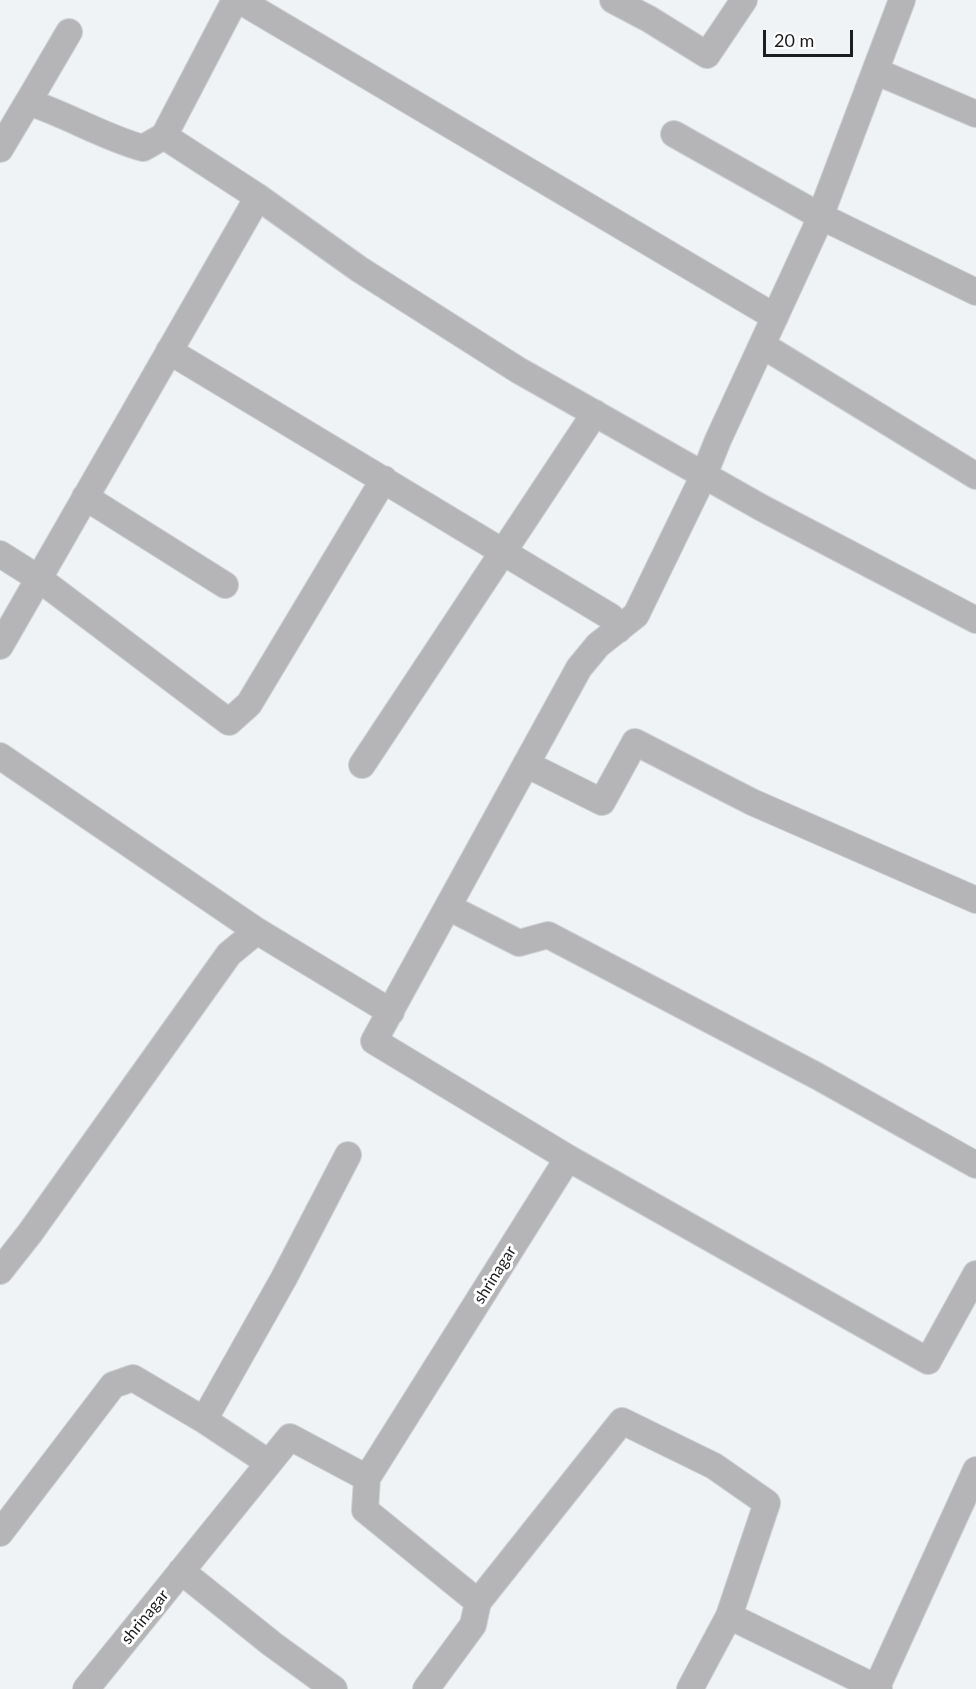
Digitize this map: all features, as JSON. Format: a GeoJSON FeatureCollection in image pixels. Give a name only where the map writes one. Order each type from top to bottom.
{"type":"FeatureCollection","features":[{"type":"Feature","properties":{"kind":"street"},"geometry":{"type":"LineString","coordinates":[[28,102],[63,114],[117,141],[142,148],[164,136],[237,0],[775,317]]}},
{"type":"Feature","properties":{"kind":"street"},"geometry":{"type":"LineString","coordinates":[[613,0],[649,19],[706,55],[744,0]]}},
{"type":"Feature","properties":{"kind":"street"},"geometry":{"type":"LineString","coordinates":[[902,0],[820,216],[718,440],[704,476],[636,615],[598,645],[579,668],[374,1041],[568,1158],[928,1361],[976,1274]]}},
{"type":"Feature","properties":{"kind":"street"},"geometry":{"type":"LineString","coordinates":[[0,149],[69,32]]}},
{"type":"Feature","properties":{"kind":"street"},"geometry":{"type":"LineString","coordinates":[[875,71],[976,114]]}},
{"type":"Feature","properties":{"kind":"street"},"geometry":{"type":"LineString","coordinates":[[674,134],[820,216],[976,292]]}},
{"type":"Feature","properties":{"kind":"street"},"geometry":{"type":"LineString","coordinates":[[164,136],[258,197],[359,269],[518,370],[762,508],[976,620]]}},
{"type":"Feature","properties":{"kind":"street"},"geometry":{"type":"LineString","coordinates":[[0,646],[258,197]]}},
{"type":"Feature","properties":{"kind":"street"},"geometry":{"type":"LineString","coordinates":[[762,345],[976,476]]}},
{"type":"Feature","properties":{"kind":"street"},"geometry":{"type":"LineString","coordinates":[[169,351],[612,617],[618,630]]}},
{"type":"Feature","properties":{"kind":"street"},"geometry":{"type":"LineString","coordinates":[[362,765],[595,414]]}},
{"type":"Feature","properties":{"kind":"street"},"geometry":{"type":"LineString","coordinates":[[0,554],[38,578],[229,722],[249,704],[384,479]]}},
{"type":"Feature","properties":{"kind":"street"},"geometry":{"type":"LineString","coordinates":[[85,497],[225,585]]}},
{"type":"Feature","properties":{"kind":"street"},"geometry":{"type":"LineString","coordinates":[[526,764],[602,802],[635,742],[752,802],[976,900]]}},
{"type":"Feature","properties":{"kind":"street"},"geometry":{"type":"LineString","coordinates":[[0,756],[256,931],[391,1012]]}},
{"type":"Feature","properties":{"kind":"street"},"geometry":{"type":"LineString","coordinates":[[448,907],[519,943],[548,934],[817,1076],[976,1165]]}},
{"type":"Feature","properties":{"kind":"street"},"geometry":{"type":"LineString","coordinates":[[0,1271],[30,1233],[229,954],[256,931]]}},
{"type":"Feature","properties":{"kind":"street"},"geometry":{"type":"LineString","coordinates":[[204,1420],[284,1278],[348,1155]]}},
{"type":"Feature","properties":{"kind":"street","name":"shrinagar"},"geometry":{"type":"LineString","coordinates":[[86,1689],[290,1437],[367,1478],[568,1158]]}},
{"type":"Feature","properties":{"kind":"street"},"geometry":{"type":"LineString","coordinates":[[0,1533],[113,1385],[133,1378],[204,1420],[268,1463]]}},
{"type":"Feature","properties":{"kind":"street"},"geometry":{"type":"LineString","coordinates":[[426,1689],[472,1624],[478,1602],[622,1421],[714,1466],[767,1503],[729,1616],[690,1689]]}},
{"type":"Feature","properties":{"kind":"street"},"geometry":{"type":"LineString","coordinates":[[729,1616],[878,1689],[976,1470]]}},
{"type":"Feature","properties":{"kind":"street"},"geometry":{"type":"LineString","coordinates":[[367,1478],[365,1510],[478,1602]]}},
{"type":"Feature","properties":{"kind":"street"},"geometry":{"type":"LineString","coordinates":[[182,1571],[272,1644],[334,1689]]}}]}
